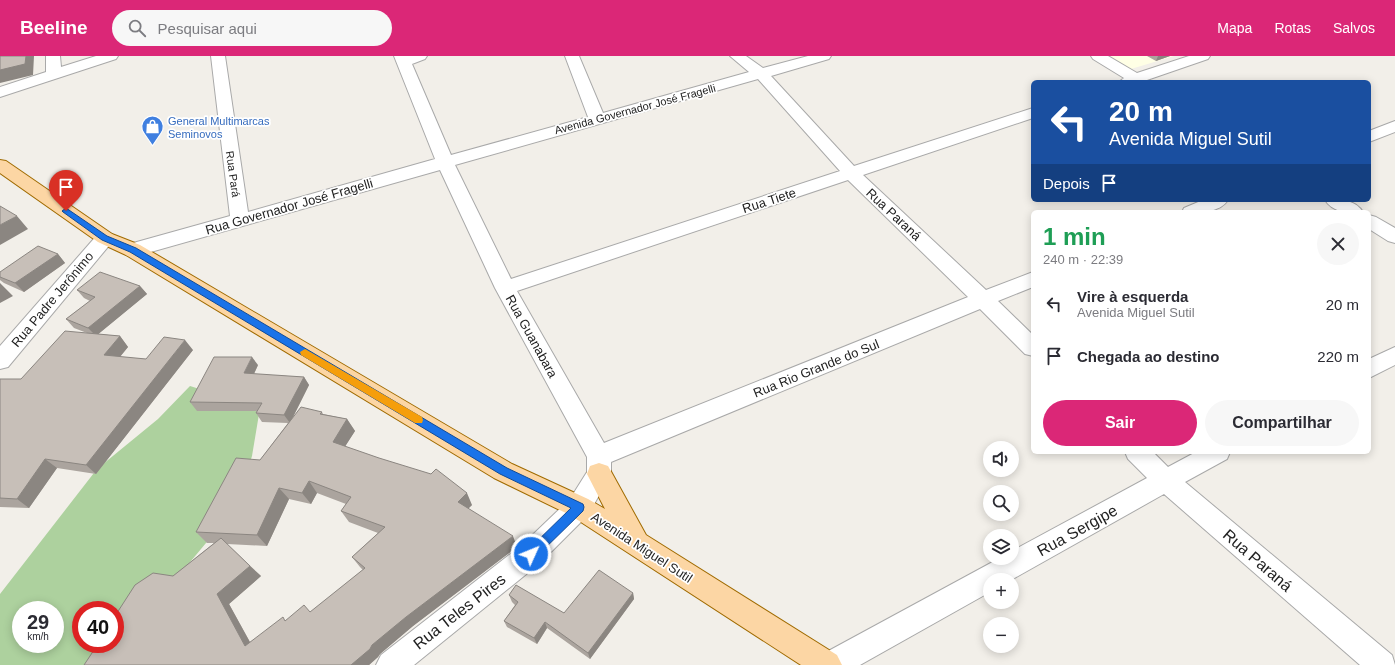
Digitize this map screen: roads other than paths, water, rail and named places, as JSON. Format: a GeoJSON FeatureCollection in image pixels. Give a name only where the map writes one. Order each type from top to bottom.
{"type":"FeatureCollection","features":[{"type":"Feature","properties":{"kind":"main road","name":"Avenida Miguel Sutil"},"geometry":{"type":"LineString","coordinates":[[0,165],[105,238],[133,250],[503,471],[579,507],[827,665]]}},
{"type":"Feature","properties":{"kind":"main road"},"geometry":{"type":"LineString","coordinates":[[599,465],[637,544]]}},
{"type":"Feature","properties":{"kind":"street"},"geometry":{"type":"LineString","coordinates":[[53,56],[54,74]]}},
{"type":"Feature","properties":{"kind":"street"},"geometry":{"type":"LineString","coordinates":[[0,92],[111,56]]}},
{"type":"Feature","properties":{"kind":"street","name":"Rua Pará"},"geometry":{"type":"LineString","coordinates":[[218,56],[240,220]]}},
{"type":"Feature","properties":{"kind":"street"},"geometry":{"type":"LineString","coordinates":[[402,59],[420,56]]}},
{"type":"Feature","properties":{"kind":"street"},"geometry":{"type":"LineString","coordinates":[[572,56],[597,119]]}},
{"type":"Feature","properties":{"kind":"street","name":"Rua Paraná"},"geometry":{"type":"LineString","coordinates":[[736,56],[761,74],[851,173],[1031,346]]}},
{"type":"Feature","properties":{"kind":"street","name":"Avenida Governador José Fragelli"},"geometry":{"type":"LineString","coordinates":[[445,162],[824,56]]}},
{"type":"Feature","properties":{"kind":"street"},"geometry":{"type":"LineString","coordinates":[[1098,56],[1134,80]]}},
{"type":"Feature","properties":{"kind":"street"},"geometry":{"type":"LineString","coordinates":[[1138,80],[1203,56]]}},
{"type":"Feature","properties":{"kind":"street","name":"Rua Guanabara"},"geometry":{"type":"LineString","coordinates":[[402,59],[445,162],[505,288],[599,465]]}},
{"type":"Feature","properties":{"kind":"street","name":"Rua Tiete"},"geometry":{"type":"LineString","coordinates":[[505,288],[1031,114]]}},
{"type":"Feature","properties":{"kind":"street"},"geometry":{"type":"LineString","coordinates":[[1371,136],[1395,126]]}},
{"type":"Feature","properties":{"kind":"street","name":"Rua Governador José Fragelli"},"geometry":{"type":"LineString","coordinates":[[133,250],[445,162]]}},
{"type":"Feature","properties":{"kind":"street"},"geometry":{"type":"LineString","coordinates":[[1196,210],[1214,202]]}},
{"type":"Feature","properties":{"kind":"street"},"geometry":{"type":"LineString","coordinates":[[1337,202],[1351,210]]}},
{"type":"Feature","properties":{"kind":"street"},"geometry":{"type":"LineString","coordinates":[[1371,222],[1395,237]]}},
{"type":"Feature","properties":{"kind":"street","name":"Rua Padre Jerônimo"},"geometry":{"type":"LineString","coordinates":[[0,361],[105,238]]}},
{"type":"Feature","properties":{"kind":"street","name":"Rua Rio Grande do Sul"},"geometry":{"type":"LineString","coordinates":[[599,465],[1031,280]]}},
{"type":"Feature","properties":{"kind":"street"},"geometry":{"type":"LineString","coordinates":[[1371,368],[1395,355]]}},
{"type":"Feature","properties":{"kind":"street","name":"Rua Paraná"},"geometry":{"type":"LineString","coordinates":[[1139,454],[1166,481],[1382,665]]}},
{"type":"Feature","properties":{"kind":"street","name":"Rua Sergipe"},"geometry":{"type":"LineString","coordinates":[[831,665],[1214,454]]}},
{"type":"Feature","properties":{"kind":"street"},"geometry":{"type":"LineString","coordinates":[[579,507],[599,465]]}},
{"type":"Feature","properties":{"kind":"street","name":"Rua Teles Pires"},"geometry":{"type":"LineString","coordinates":[[391,665],[531,554],[579,507]]}},
{"type":"Feature","properties":{"kind":"place","name":"General Multimarcas Seminovos"},"geometry":{"type":"Point","coordinates":[152,146]}}]}
